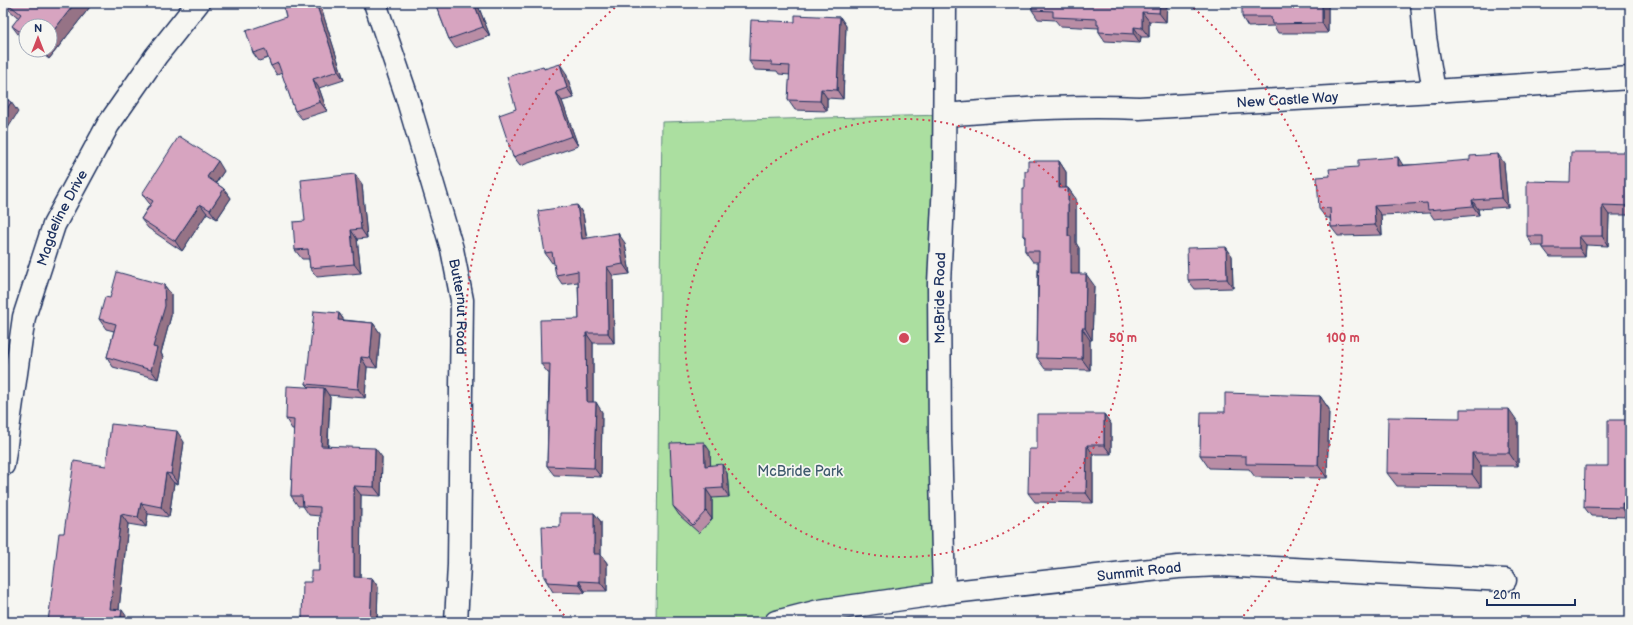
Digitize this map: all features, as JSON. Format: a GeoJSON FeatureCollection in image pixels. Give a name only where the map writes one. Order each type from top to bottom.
{"type":"FeatureCollection","features":[{"type":"Feature","properties":{"kind":"street","name":"Magdeline Drive"},"geometry":{"type":"LineString","coordinates":[[3,465],[24,317],[54,225],[108,125],[156,56],[198,3]]}},
{"type":"Feature","properties":{"kind":"street","name":"Butternut Road"},"geometry":{"type":"LineString","coordinates":[[375,3],[406,94],[448,234],[462,300],[459,565],[456,622]]}},
{"type":"Feature","properties":{"kind":"street","name":"McBride Road"},"geometry":{"type":"LineString","coordinates":[[944,594],[940,436],[939,283],[944,182],[945,3]]}},
{"type":"Feature","properties":{"kind":"street"},"geometry":{"type":"LineString","coordinates":[[1422,3],[1425,37],[1434,91]]}},
{"type":"Feature","properties":{"kind":"street","name":"New Castle Way"},"geometry":{"type":"LineString","coordinates":[[945,115],[1012,109],[1090,106],[1139,108],[1630,78]]}},
{"type":"Feature","properties":{"kind":"street","name":"Summit Road"},"geometry":{"type":"LineString","coordinates":[[776,622],[819,611],[944,594],[1178,567],[1219,565],[1505,580]]}},
{"type":"Feature","properties":{"kind":"green space","name":"McBride Park"},"geometry":{"type":"Polygon","coordinates":[[[945,115],[944,593],[776,622],[656,622],[662,122],[945,115]]]}},
{"type":"Feature","properties":{"kind":"building"},"geometry":{"type":"Polygon","coordinates":[[[7,3],[75,3],[58,25],[58,18],[18,18],[21,14],[7,3]]]}},
{"type":"Feature","properties":{"kind":"building"},"geometry":{"type":"Polygon","coordinates":[[[303,3],[316,3],[338,71],[313,79],[320,102],[295,111],[278,63],[271,66],[265,49],[253,53],[246,31],[286,17],[284,9],[303,3]]]}},
{"type":"Feature","properties":{"kind":"building"},"geometry":{"type":"Polygon","coordinates":[[[435,3],[474,3],[483,27],[449,39],[435,3]]]}},
{"type":"Feature","properties":{"kind":"building"},"geometry":{"type":"Polygon","coordinates":[[[1032,3],[1160,3],[1159,13],[1142,12],[1142,28],[1134,27],[1134,34],[1099,32],[1097,19],[1053,17],[1053,11],[1032,10],[1032,3]]]}},
{"type":"Feature","properties":{"kind":"building"},"geometry":{"type":"Polygon","coordinates":[[[1242,3],[1322,3],[1322,23],[1272,24],[1271,17],[1242,17],[1242,3]]]}},
{"type":"Feature","properties":{"kind":"building"},"geometry":{"type":"Polygon","coordinates":[[[795,15],[840,17],[837,90],[821,89],[820,101],[788,100],[790,66],[772,65],[772,62],[749,61],[751,20],[795,22],[795,15]]]}},
{"type":"Feature","properties":{"kind":"building"},"geometry":{"type":"Polygon","coordinates":[[[18,18],[18,30],[12,26],[18,18]]]}},
{"type":"Feature","properties":{"kind":"building"},"geometry":{"type":"Polygon","coordinates":[[[560,64],[567,88],[556,92],[572,136],[513,157],[499,115],[516,109],[507,77],[543,66],[544,69],[560,64]]]}},
{"type":"Feature","properties":{"kind":"building"},"geometry":{"type":"Polygon","coordinates":[[[3,97],[11,102],[3,116],[3,97]]]}},
{"type":"Feature","properties":{"kind":"building"},"geometry":{"type":"Polygon","coordinates":[[[179,136],[218,161],[207,177],[224,189],[210,210],[200,204],[175,241],[141,219],[153,201],[142,194],[179,136]]]}},
{"type":"Feature","properties":{"kind":"building"},"geometry":{"type":"Polygon","coordinates":[[[1628,148],[1630,148],[1630,206],[1602,205],[1602,236],[1579,236],[1579,248],[1543,248],[1543,236],[1527,236],[1527,181],[1570,182],[1571,152],[1628,152],[1628,148]]]}},
{"type":"Feature","properties":{"kind":"building"},"geometry":{"type":"Polygon","coordinates":[[[1498,154],[1501,198],[1472,200],[1473,206],[1428,210],[1427,203],[1374,206],[1375,225],[1331,227],[1330,208],[1319,209],[1317,177],[1330,176],[1329,169],[1358,167],[1358,160],[1398,157],[1398,166],[1470,160],[1470,156],[1498,154]]]}},
{"type":"Feature","properties":{"kind":"building"},"geometry":{"type":"Polygon","coordinates":[[[1028,161],[1059,161],[1059,188],[1068,188],[1068,236],[1071,236],[1071,274],[1086,274],[1085,328],[1082,328],[1082,359],[1037,358],[1039,251],[1025,251],[1025,236],[1023,236],[1023,188],[1025,188],[1025,171],[1028,171],[1028,161]]]}},
{"type":"Feature","properties":{"kind":"building"},"geometry":{"type":"Polygon","coordinates":[[[355,174],[361,229],[351,230],[354,264],[310,268],[308,249],[295,250],[293,222],[305,221],[301,180],[355,174]]]}},
{"type":"Feature","properties":{"kind":"building"},"geometry":{"type":"Polygon","coordinates":[[[577,205],[582,239],[618,233],[623,264],[607,267],[608,333],[586,333],[587,402],[596,402],[594,468],[547,466],[550,364],[541,364],[540,320],[579,319],[578,271],[556,275],[552,252],[545,253],[538,211],[577,205]]]}},
{"type":"Feature","properties":{"kind":"building"},"geometry":{"type":"Polygon","coordinates":[[[1226,247],[1227,279],[1188,280],[1187,248],[1226,247]]]}},
{"type":"Feature","properties":{"kind":"building"},"geometry":{"type":"Polygon","coordinates":[[[117,272],[164,285],[165,306],[153,347],[157,348],[151,370],[107,357],[116,324],[99,319],[105,297],[110,298],[117,272]]]}},
{"type":"Feature","properties":{"kind":"building"},"geometry":{"type":"Polygon","coordinates":[[[314,311],[339,313],[338,320],[373,323],[370,358],[361,357],[358,389],[306,384],[314,311]]]}},
{"type":"Feature","properties":{"kind":"building"},"geometry":{"type":"Polygon","coordinates":[[[287,386],[324,388],[321,446],[375,448],[374,487],[354,486],[354,577],[372,578],[370,622],[302,620],[303,582],[311,582],[311,571],[319,571],[320,507],[303,506],[302,496],[291,496],[294,420],[286,419],[287,386]]]}},
{"type":"Feature","properties":{"kind":"building"},"geometry":{"type":"Polygon","coordinates":[[[1225,393],[1320,396],[1318,465],[1246,464],[1246,456],[1200,455],[1201,412],[1225,412],[1225,393]]]}},
{"type":"Feature","properties":{"kind":"building"},"geometry":{"type":"Polygon","coordinates":[[[1460,409],[1509,409],[1509,453],[1472,453],[1472,474],[1387,473],[1388,417],[1460,418],[1460,409]]]}},
{"type":"Feature","properties":{"kind":"building"},"geometry":{"type":"Polygon","coordinates":[[[1037,414],[1104,414],[1104,445],[1087,445],[1086,493],[1028,493],[1029,449],[1037,449],[1037,414]]]}},
{"type":"Feature","properties":{"kind":"building"},"geometry":{"type":"Polygon","coordinates":[[[1608,420],[1630,420],[1630,503],[1622,503],[1622,508],[1584,507],[1585,466],[1608,466],[1608,420]]]}},
{"type":"Feature","properties":{"kind":"building"},"geometry":{"type":"Polygon","coordinates":[[[111,424],[177,431],[171,474],[166,473],[161,507],[141,503],[138,517],[121,514],[110,609],[122,610],[120,622],[48,622],[59,533],[64,533],[74,461],[106,466],[111,424]]]}},
{"type":"Feature","properties":{"kind":"building"},"geometry":{"type":"Polygon","coordinates":[[[704,442],[705,466],[722,464],[723,488],[706,489],[706,511],[693,525],[673,506],[670,443],[704,442]]]}},
{"type":"Feature","properties":{"kind":"building"},"geometry":{"type":"Polygon","coordinates":[[[560,513],[594,513],[594,554],[600,554],[600,582],[579,581],[579,584],[547,582],[547,577],[544,577],[542,526],[560,527],[560,513]]]}}]}
